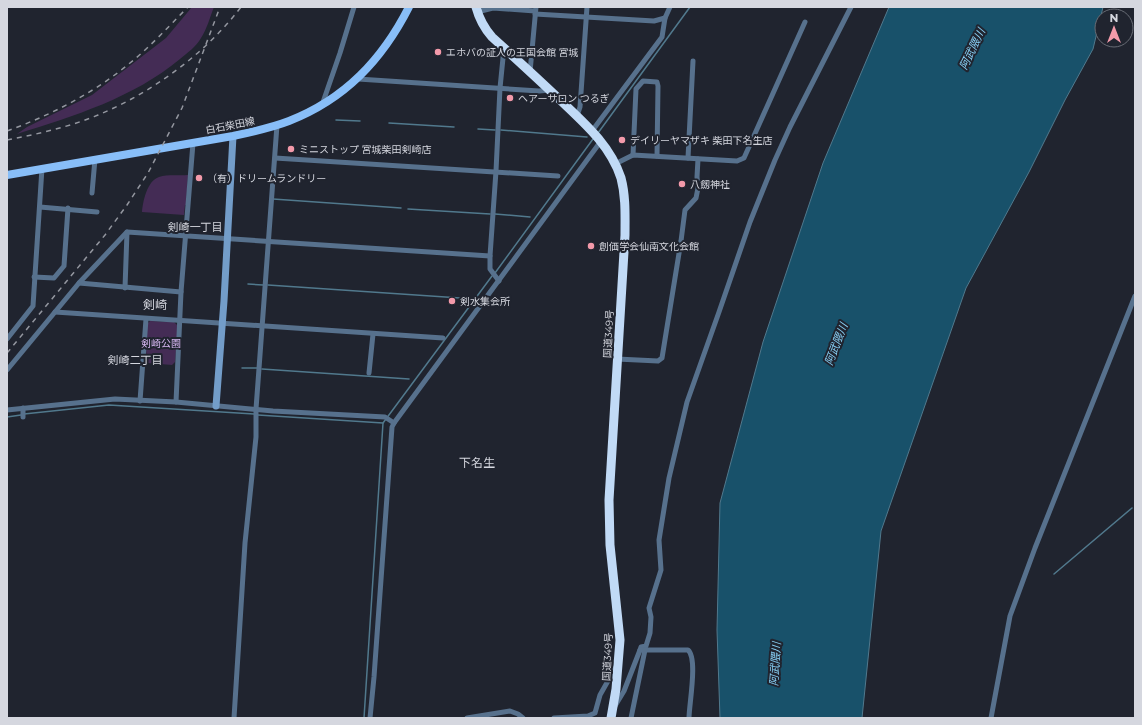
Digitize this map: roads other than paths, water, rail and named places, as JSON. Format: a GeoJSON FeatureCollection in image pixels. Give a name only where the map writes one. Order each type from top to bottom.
{"type":"FeatureCollection","features":[{"type":"Feature","properties":{"kind":"highway","name":"国道349号"},"geometry":{"type":"LineString","coordinates":[[476,10],[487,31],[577,116],[609,151],[621,178],[625,203],[609,510],[611,559],[620,631],[619,663],[611,718]]}},
{"type":"Feature","properties":{"kind":"main road","name":"白石柴田線"},"geometry":{"type":"LineString","coordinates":[[7,175],[233,136],[290,121],[322,105],[358,79],[388,44],[409,7]]}},
{"type":"Feature","properties":{"kind":"street"},"geometry":{"type":"LineString","coordinates":[[322,105],[354,7]]}},
{"type":"Feature","properties":{"kind":"street"},"geometry":{"type":"LineString","coordinates":[[577,116],[580,107],[586,7]]}},
{"type":"Feature","properties":{"kind":"street"},"geometry":{"type":"LineString","coordinates":[[370,718],[393,422],[498,281],[596,136],[662,37],[664,18],[670,7]]}},
{"type":"Feature","properties":{"kind":"street"},"geometry":{"type":"LineString","coordinates":[[613,708],[624,691],[642,650],[641,647],[646,646],[650,633],[651,617],[649,608],[661,570],[660,540],[669,478],[687,402],[695,376],[750,222],[775,160],[790,127],[851,7]]}},
{"type":"Feature","properties":{"kind":"street"},"geometry":{"type":"LineString","coordinates":[[476,10],[493,8],[586,17],[654,21],[664,18]]}},
{"type":"Feature","properties":{"kind":"street"},"geometry":{"type":"LineString","coordinates":[[530,72],[535,11]]}},
{"type":"Feature","properties":{"kind":"street"},"geometry":{"type":"LineString","coordinates":[[615,164],[633,155],[737,161],[744,158],[805,22]]}},
{"type":"Feature","properties":{"kind":"street"},"geometry":{"type":"LineString","coordinates":[[498,281],[490,269],[490,256],[500,88],[504,48]]}},
{"type":"Feature","properties":{"kind":"street"},"geometry":{"type":"LineString","coordinates":[[688,158],[693,60]]}},
{"type":"Feature","properties":{"kind":"street"},"geometry":{"type":"LineString","coordinates":[[358,79],[539,91],[550,90]]}},
{"type":"Feature","properties":{"kind":"street"},"geometry":{"type":"LineString","coordinates":[[633,155],[636,89],[643,81],[657,82],[658,86],[657,156]]}},
{"type":"Feature","properties":{"kind":"street"},"geometry":{"type":"LineString","coordinates":[[234,718],[245,543],[256,437],[277,125]]}},
{"type":"Feature","properties":{"kind":"street"},"geometry":{"type":"LineString","coordinates":[[216,406],[233,136]]}},
{"type":"Feature","properties":{"kind":"street"},"geometry":{"type":"LineString","coordinates":[[176,402],[181,292],[193,143]]}},
{"type":"Feature","properties":{"kind":"street"},"geometry":{"type":"LineString","coordinates":[[275,158],[558,176]]}},
{"type":"Feature","properties":{"kind":"street"},"geometry":{"type":"LineString","coordinates":[[92,193],[95,159]]}},
{"type":"Feature","properties":{"kind":"street"},"geometry":{"type":"LineString","coordinates":[[618,359],[658,361],[662,358],[685,210],[696,198],[698,188],[698,159]]}},
{"type":"Feature","properties":{"kind":"street"},"geometry":{"type":"LineString","coordinates":[[7,339],[33,306],[42,168]]}},
{"type":"Feature","properties":{"kind":"street"},"geometry":{"type":"LineString","coordinates":[[40,207],[68,208],[97,212]]}},
{"type":"Feature","properties":{"kind":"street"},"geometry":{"type":"LineString","coordinates":[[34,277],[54,278],[64,266],[68,208]]}},
{"type":"Feature","properties":{"kind":"street"},"geometry":{"type":"LineString","coordinates":[[127,232],[268,242],[297,242],[490,256]]}},
{"type":"Feature","properties":{"kind":"street"},"geometry":{"type":"LineString","coordinates":[[7,370],[79,284],[127,232]]}},
{"type":"Feature","properties":{"kind":"street"},"geometry":{"type":"LineString","coordinates":[[125,288],[127,232]]}},
{"type":"Feature","properties":{"kind":"street"},"geometry":{"type":"LineString","coordinates":[[79,284],[181,292]]}},
{"type":"Feature","properties":{"kind":"street"},"geometry":{"type":"LineString","coordinates":[[991,718],[1010,616],[1035,548],[1135,296]]}},
{"type":"Feature","properties":{"kind":"street"},"geometry":{"type":"LineString","coordinates":[[55,312],[443,338]]}},
{"type":"Feature","properties":{"kind":"street"},"geometry":{"type":"LineString","coordinates":[[140,401],[146,319]]}},
{"type":"Feature","properties":{"kind":"street"},"geometry":{"type":"LineString","coordinates":[[370,373],[373,334]]}},
{"type":"Feature","properties":{"kind":"street"},"geometry":{"type":"LineString","coordinates":[[7,410],[111,399],[176,402],[257,412],[385,417],[393,422]]}},
{"type":"Feature","properties":{"kind":"street"},"geometry":{"type":"LineString","coordinates":[[23,408],[23,417]]}},
{"type":"Feature","properties":{"kind":"street"},"geometry":{"type":"LineString","coordinates":[[631,718],[642,650]]}},
{"type":"Feature","properties":{"kind":"street"},"geometry":{"type":"LineString","coordinates":[[642,650],[688,650],[691,652],[692,671],[689,718]]}},
{"type":"Feature","properties":{"kind":"street"},"geometry":{"type":"LineString","coordinates":[[554,718],[588,716],[595,713],[602,690],[619,663]]}},
{"type":"Feature","properties":{"kind":"street"},"geometry":{"type":"LineString","coordinates":[[467,718],[510,711],[523,718]]}},
{"type":"Feature","properties":{"kind":"water","name":"阿武隈川"},"geometry":{"type":"Polygon","coordinates":[[[889,7],[1103,7],[1094,8],[1093,49],[1065,100],[1029,172],[966,288],[881,531],[862,718],[720,718],[717,630],[720,503],[763,342],[823,163],[889,7]]]}},
{"type":"Feature","properties":{"kind":"waterway"},"geometry":{"type":"LineString","coordinates":[[598,133],[690,7]]}},
{"type":"Feature","properties":{"kind":"waterway"},"geometry":{"type":"LineString","coordinates":[[336,120],[360,121]]}},
{"type":"Feature","properties":{"kind":"waterway"},"geometry":{"type":"LineString","coordinates":[[389,123],[454,127]]}},
{"type":"Feature","properties":{"kind":"waterway"},"geometry":{"type":"LineString","coordinates":[[478,129],[495,130]]}},
{"type":"Feature","properties":{"kind":"waterway"},"geometry":{"type":"LineString","coordinates":[[501,130],[587,137]]}},
{"type":"Feature","properties":{"kind":"waterway"},"geometry":{"type":"LineString","coordinates":[[495,273],[593,139]]}},
{"type":"Feature","properties":{"kind":"waterway"},"geometry":{"type":"LineString","coordinates":[[273,199],[401,208]]}},
{"type":"Feature","properties":{"kind":"waterway"},"geometry":{"type":"LineString","coordinates":[[408,209],[490,214]]}},
{"type":"Feature","properties":{"kind":"waterway"},"geometry":{"type":"LineString","coordinates":[[495,214],[530,217]]}},
{"type":"Feature","properties":{"kind":"waterway"},"geometry":{"type":"LineString","coordinates":[[364,718],[383,423],[492,276]]}},
{"type":"Feature","properties":{"kind":"waterway"},"geometry":{"type":"LineString","coordinates":[[248,284],[263,285]]}},
{"type":"Feature","properties":{"kind":"waterway"},"geometry":{"type":"LineString","coordinates":[[268,285],[475,299]]}},
{"type":"Feature","properties":{"kind":"waterway"},"geometry":{"type":"LineString","coordinates":[[242,368],[257,368]]}},
{"type":"Feature","properties":{"kind":"waterway"},"geometry":{"type":"LineString","coordinates":[[262,369],[409,379]]}},
{"type":"Feature","properties":{"kind":"waterway"},"geometry":{"type":"LineString","coordinates":[[24,414],[109,405],[254,414]]}},
{"type":"Feature","properties":{"kind":"waterway"},"geometry":{"type":"LineString","coordinates":[[7,417],[21,415]]}},
{"type":"Feature","properties":{"kind":"waterway"},"geometry":{"type":"LineString","coordinates":[[258,415],[383,423]]}},
{"type":"Feature","properties":{"kind":"waterway"},"geometry":{"type":"LineString","coordinates":[[1054,574],[1132,508]]}},
{"type":"Feature","properties":{"kind":"railway"},"geometry":{"type":"LineString","coordinates":[[7,131],[40,118],[72,102],[102,84],[153,43],[188,7]]}},
{"type":"Feature","properties":{"kind":"railway"},"geometry":{"type":"LineString","coordinates":[[7,353],[105,235],[148,173],[182,108],[220,7]]}},
{"type":"Feature","properties":{"kind":"railway"},"geometry":{"type":"LineString","coordinates":[[7,140],[65,127],[98,115],[138,95],[177,70],[194,56],[227,24],[241,7]]}},
{"type":"Feature","properties":{"kind":"place","name":"エホバの証人の王国会館 宮城"},"geometry":{"type":"Point","coordinates":[438,52]}},
{"type":"Feature","properties":{"kind":"place","name":"ヘアーサロン つるぎ"},"geometry":{"type":"Point","coordinates":[510,98]}},
{"type":"Feature","properties":{"kind":"place","name":"デイリーヤマザキ 柴田下名生店"},"geometry":{"type":"Point","coordinates":[622,140]}},
{"type":"Feature","properties":{"kind":"place","name":"ミニストップ 宮城柴田剣崎店"},"geometry":{"type":"Point","coordinates":[291,149]}},
{"type":"Feature","properties":{"kind":"place","name":"（有）ドリームランドリー"},"geometry":{"type":"Point","coordinates":[199,178]}},
{"type":"Feature","properties":{"kind":"place","name":"八劔神社"},"geometry":{"type":"Point","coordinates":[682,184]}},
{"type":"Feature","properties":{"kind":"place","name":"創価学会仙南文化会館"},"geometry":{"type":"Point","coordinates":[591,246]}},
{"type":"Feature","properties":{"kind":"place","name":"剣水集会所"},"geometry":{"type":"Point","coordinates":[452,301]}},
{"type":"Feature","properties":{"kind":"district","name":"剣崎一丁目"},"geometry":{"type":"Point","coordinates":[195,227]}},
{"type":"Feature","properties":{"kind":"district","name":"剣崎"},"geometry":{"type":"Point","coordinates":[155,305]}},
{"type":"Feature","properties":{"kind":"district","name":"剣崎二丁目"},"geometry":{"type":"Point","coordinates":[135,360]}},
{"type":"Feature","properties":{"kind":"district","name":"下名生"},"geometry":{"type":"Point","coordinates":[477,463]}},
{"type":"Feature","properties":{"kind":"park label","name":"剣崎公園"},"geometry":{"type":"Point","coordinates":[161,343]}}]}
